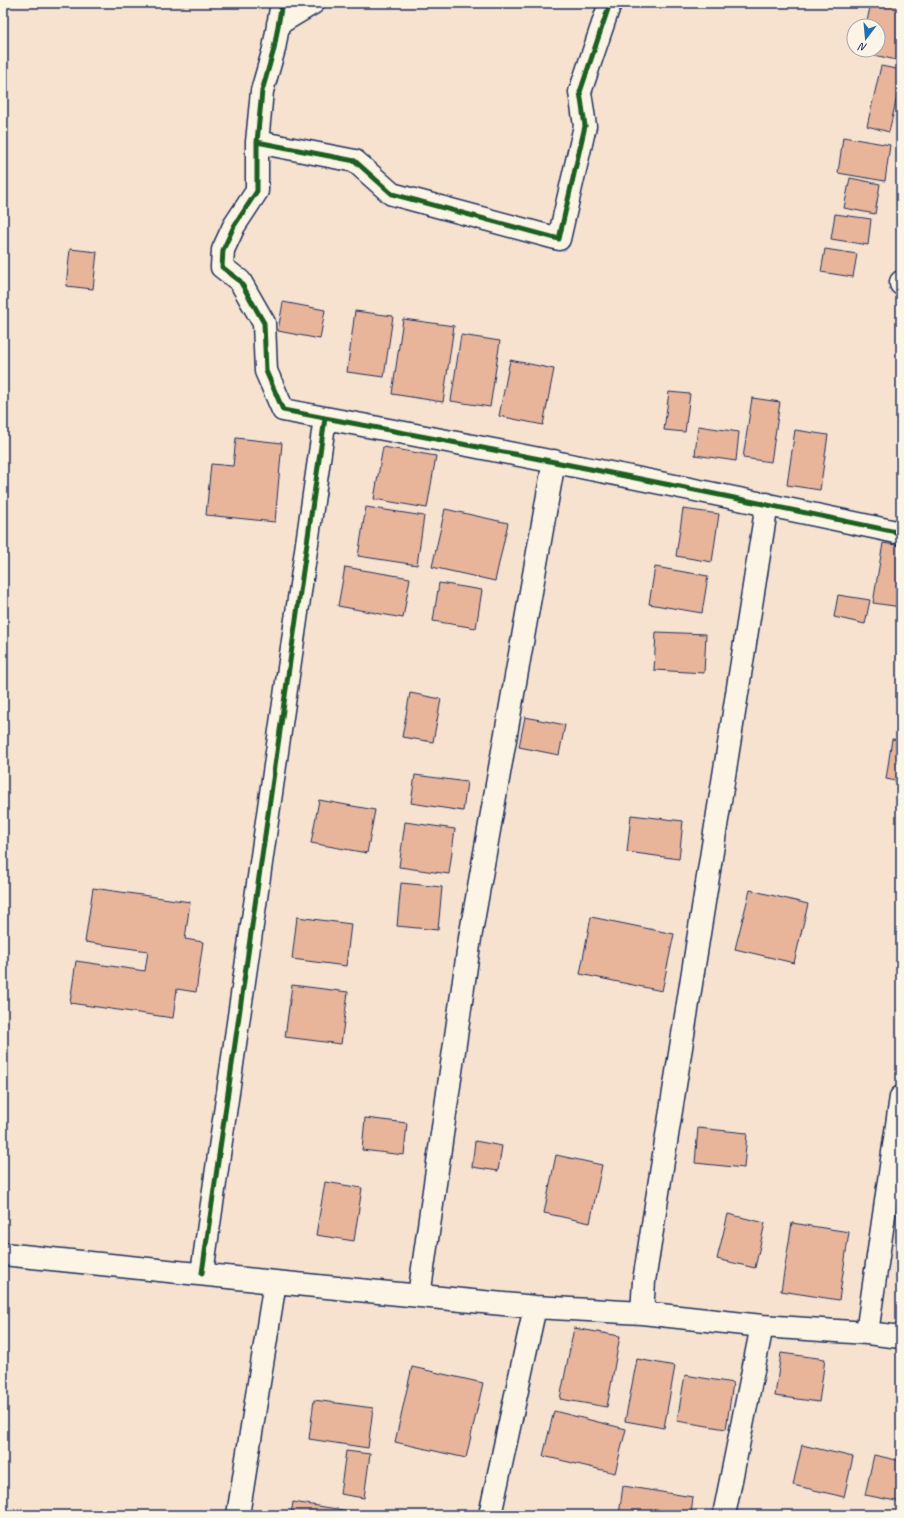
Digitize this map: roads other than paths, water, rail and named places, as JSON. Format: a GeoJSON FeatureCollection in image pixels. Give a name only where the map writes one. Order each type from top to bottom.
{"type":"FeatureCollection","features":[{"type":"Feature","properties":{"kind":"street"},"geometry":{"type":"LineString","coordinates":[[313,3],[280,13],[274,50],[262,91],[257,142],[257,191],[234,226],[223,250],[222,267],[240,281],[264,323],[266,371],[284,410],[554,461],[901,533]]}},
{"type":"Feature","properties":{"kind":"street"},"geometry":{"type":"LineString","coordinates":[[257,142],[355,161],[392,194],[559,239],[585,126],[580,92],[610,3]]}},
{"type":"Feature","properties":{"kind":"street"},"geometry":{"type":"LineString","coordinates":[[202,1273],[325,418]]}},
{"type":"Feature","properties":{"kind":"street"},"geometry":{"type":"LineString","coordinates":[[418,1296],[470,938],[554,461]]}},
{"type":"Feature","properties":{"kind":"street"},"geometry":{"type":"LineString","coordinates":[[642,1313],[647,1265],[767,504]]}},
{"type":"Feature","properties":{"kind":"street"},"geometry":{"type":"LineString","coordinates":[[867,1333],[901,1097]]}},
{"type":"Feature","properties":{"kind":"street"},"geometry":{"type":"LineString","coordinates":[[3,1254],[535,1307],[642,1313],[762,1326],[867,1333],[901,1337]]}},
{"type":"Feature","properties":{"kind":"street"},"geometry":{"type":"LineString","coordinates":[[238,1515],[274,1282]]}},
{"type":"Feature","properties":{"kind":"street"},"geometry":{"type":"LineString","coordinates":[[490,1515],[535,1307]]}},
{"type":"Feature","properties":{"kind":"street"},"geometry":{"type":"LineString","coordinates":[[724,1515],[762,1326]]}}]}
